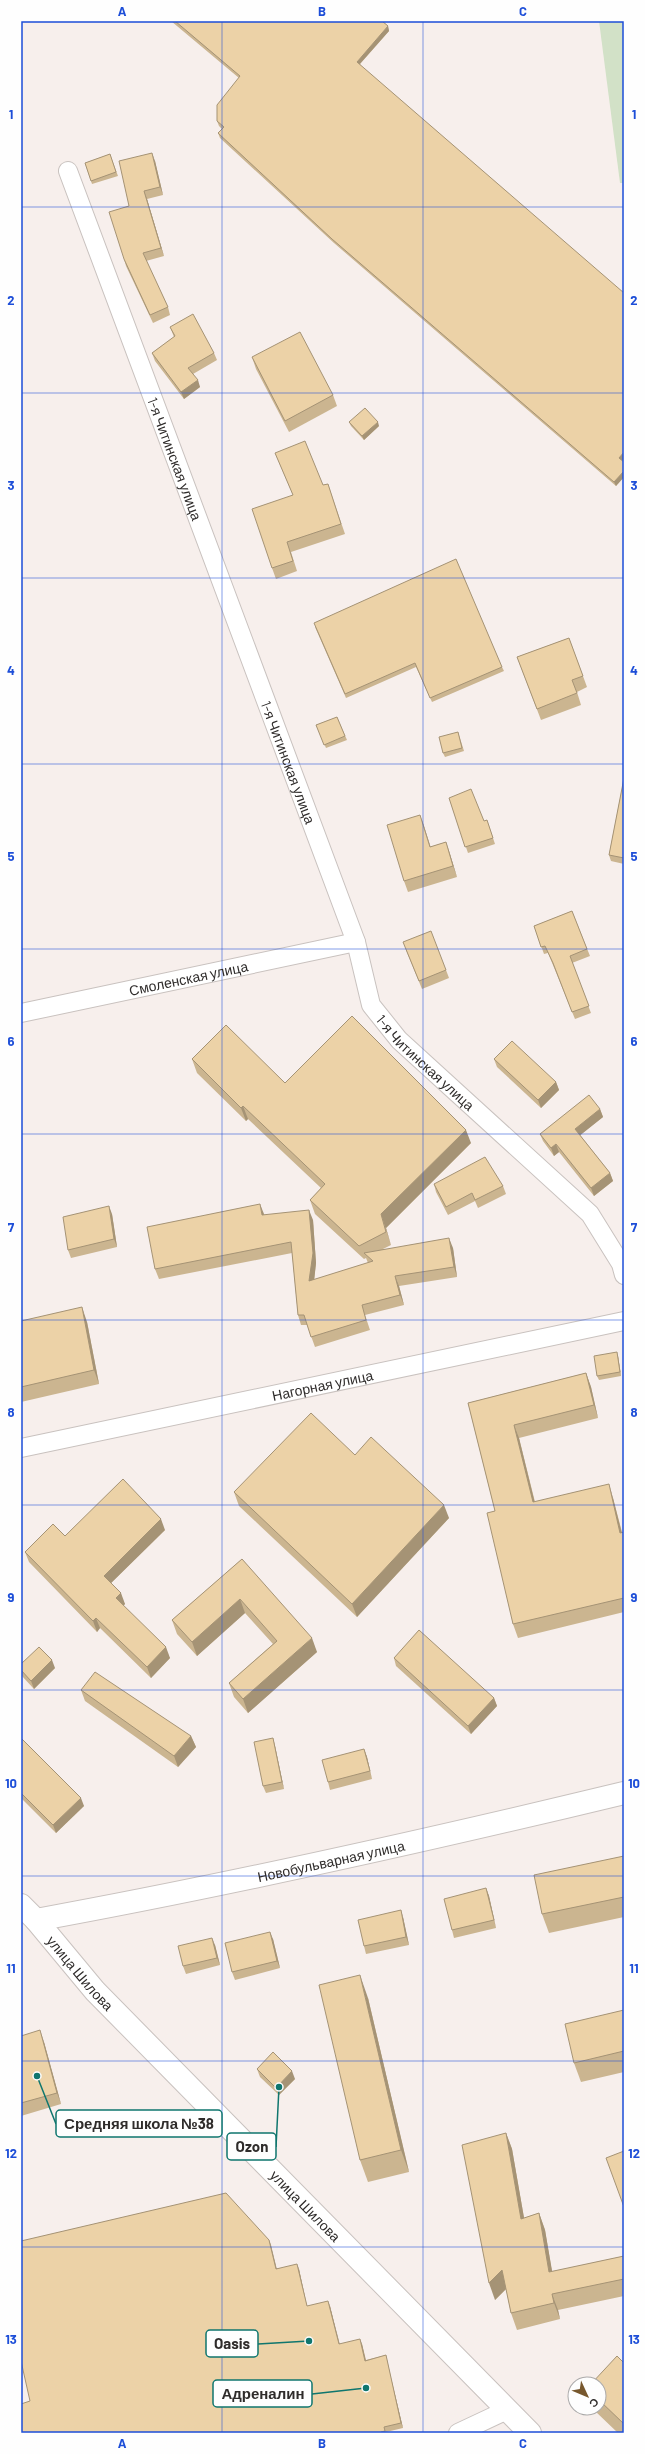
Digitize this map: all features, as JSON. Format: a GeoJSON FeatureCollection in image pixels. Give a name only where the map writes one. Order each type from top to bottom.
{"type":"FeatureCollection","features":[{"type":"Feature","properties":{"kind":"main road","name":"Новобульварная улица"},"geometry":{"type":"LineString","coordinates":[[26,1923],[267,1874],[624,1793]]}},
{"type":"Feature","properties":{"kind":"main road","name":"улица Шилова"},"geometry":{"type":"LineString","coordinates":[[21,1905],[26,1923],[95,1991],[530,2433]]}},
{"type":"Feature","properties":{"kind":"street","name":"1-я Читинская улица"},"geometry":{"type":"LineString","coordinates":[[68,171],[356,942],[371,1004],[399,1040],[590,1214],[621,1264],[624,1275]]}},
{"type":"Feature","properties":{"kind":"street","name":"Смоленская улица"},"geometry":{"type":"LineString","coordinates":[[21,1013],[356,942]]}},
{"type":"Feature","properties":{"kind":"street","name":"Нагорная улица"},"geometry":{"type":"LineString","coordinates":[[21,1448],[624,1321]]}},
{"type":"Feature","properties":{"kind":"street"},"geometry":{"type":"LineString","coordinates":[[458,2433],[507,2410]]}},
{"type":"Feature","properties":{"kind":"green space"},"geometry":{"type":"Polygon","coordinates":[[[599,21],[624,21],[624,183],[620,183],[599,21]]]}},
{"type":"Feature","properties":{"kind":"building"},"geometry":{"type":"Polygon","coordinates":[[[175,21],[382,21],[388,26],[357,62],[624,293],[624,452],[619,458],[624,462],[624,471],[614,482],[332,239],[218,133],[224,127],[217,121],[217,105],[240,76],[175,21]]]}},
{"type":"Feature","properties":{"kind":"building"},"geometry":{"type":"Polygon","coordinates":[[[152,153],[160,187],[144,191],[161,248],[143,253],[168,307],[150,315],[124,259],[109,212],[129,206],[119,161],[152,153]]]}},
{"type":"Feature","properties":{"kind":"building"},"geometry":{"type":"Polygon","coordinates":[[[110,154],[116,172],[91,181],[85,163],[110,154]]]}},
{"type":"Feature","properties":{"kind":"building"},"geometry":{"type":"Polygon","coordinates":[[[193,314],[214,353],[188,368],[198,380],[181,392],[152,353],[175,336],[170,327],[193,314]]]}},
{"type":"Feature","properties":{"kind":"building"},"geometry":{"type":"Polygon","coordinates":[[[300,332],[333,395],[285,421],[252,357],[300,332]]]}},
{"type":"Feature","properties":{"kind":"building"},"geometry":{"type":"Polygon","coordinates":[[[365,408],[378,422],[362,436],[349,422],[365,408]]]}},
{"type":"Feature","properties":{"kind":"building"},"geometry":{"type":"Polygon","coordinates":[[[305,441],[323,485],[328,484],[341,524],[287,542],[293,561],[272,568],[252,509],[293,495],[275,453],[305,441]]]}},
{"type":"Feature","properties":{"kind":"building"},"geometry":{"type":"Polygon","coordinates":[[[456,559],[502,667],[430,698],[415,663],[345,694],[314,623],[456,559]]]}},
{"type":"Feature","properties":{"kind":"building"},"geometry":{"type":"Polygon","coordinates":[[[569,638],[583,676],[572,680],[577,693],[537,709],[517,657],[569,638]]]}},
{"type":"Feature","properties":{"kind":"building"},"geometry":{"type":"Polygon","coordinates":[[[337,717],[345,736],[324,745],[316,725],[337,717]]]}},
{"type":"Feature","properties":{"kind":"building"},"geometry":{"type":"Polygon","coordinates":[[[458,732],[462,748],[443,753],[439,737],[458,732]]]}},
{"type":"Feature","properties":{"kind":"building"},"geometry":{"type":"Polygon","coordinates":[[[624,778],[624,858],[609,855],[624,778]]]}},
{"type":"Feature","properties":{"kind":"building"},"geometry":{"type":"Polygon","coordinates":[[[471,789],[484,821],[487,820],[493,838],[465,847],[449,798],[471,789]]]}},
{"type":"Feature","properties":{"kind":"building"},"geometry":{"type":"Polygon","coordinates":[[[420,815],[430,847],[446,842],[453,866],[404,881],[387,825],[420,815]]]}},
{"type":"Feature","properties":{"kind":"building"},"geometry":{"type":"Polygon","coordinates":[[[572,911],[587,949],[570,956],[589,1006],[572,1012],[553,963],[545,946],[541,947],[534,926],[572,911]]]}},
{"type":"Feature","properties":{"kind":"building"},"geometry":{"type":"Polygon","coordinates":[[[431,931],[446,970],[419,981],[403,942],[431,931]]]}},
{"type":"Feature","properties":{"kind":"building"},"geometry":{"type":"Polygon","coordinates":[[[352,1016],[466,1130],[381,1214],[386,1232],[359,1246],[310,1200],[325,1184],[243,1106],[241,1108],[192,1059],[226,1025],[285,1083],[352,1016]]]}},
{"type":"Feature","properties":{"kind":"building"},"geometry":{"type":"Polygon","coordinates":[[[512,1041],[556,1082],[538,1100],[494,1059],[512,1041]]]}},
{"type":"Feature","properties":{"kind":"building"},"geometry":{"type":"Polygon","coordinates":[[[589,1095],[600,1109],[575,1129],[610,1173],[591,1188],[556,1144],[551,1148],[540,1134],[589,1095]]]}},
{"type":"Feature","properties":{"kind":"building"},"geometry":{"type":"Polygon","coordinates":[[[485,1157],[503,1186],[475,1200],[472,1193],[446,1207],[434,1184],[485,1157]]]}},
{"type":"Feature","properties":{"kind":"building"},"geometry":{"type":"Polygon","coordinates":[[[260,1204],[262,1215],[309,1210],[313,1253],[309,1281],[373,1261],[364,1253],[449,1238],[454,1267],[395,1276],[400,1295],[362,1305],[366,1320],[311,1337],[304,1315],[298,1315],[291,1242],[155,1269],[147,1227],[260,1204]]]}},
{"type":"Feature","properties":{"kind":"building"},"geometry":{"type":"Polygon","coordinates":[[[109,1206],[114,1239],[68,1250],[63,1217],[109,1206]]]}},
{"type":"Feature","properties":{"kind":"building"},"geometry":{"type":"Polygon","coordinates":[[[82,1307],[94,1370],[21,1387],[21,1321],[82,1307]]]}},
{"type":"Feature","properties":{"kind":"building"},"geometry":{"type":"Polygon","coordinates":[[[617,1352],[620,1372],[597,1376],[594,1356],[617,1352]]]}},
{"type":"Feature","properties":{"kind":"building"},"geometry":{"type":"Polygon","coordinates":[[[586,1373],[594,1405],[514,1425],[533,1502],[609,1484],[620,1533],[624,1532],[624,1598],[513,1624],[487,1513],[495,1511],[468,1403],[586,1373]]]}},
{"type":"Feature","properties":{"kind":"building"},"geometry":{"type":"Polygon","coordinates":[[[311,1413],[355,1455],[371,1437],[444,1505],[352,1604],[234,1492],[311,1413]]]}},
{"type":"Feature","properties":{"kind":"building"},"geometry":{"type":"Polygon","coordinates":[[[123,1479],[161,1519],[104,1576],[121,1593],[116,1598],[166,1647],[147,1667],[96,1618],[93,1621],[25,1552],[53,1524],[65,1536],[123,1479]]]}},
{"type":"Feature","properties":{"kind":"building"},"geometry":{"type":"Polygon","coordinates":[[[242,1559],[312,1638],[243,1699],[229,1683],[277,1641],[240,1599],[192,1642],[172,1620],[242,1559]]]}},
{"type":"Feature","properties":{"kind":"building"},"geometry":{"type":"Polygon","coordinates":[[[419,1630],[494,1698],[468,1726],[394,1658],[419,1630]]]}},
{"type":"Feature","properties":{"kind":"building"},"geometry":{"type":"Polygon","coordinates":[[[39,1647],[52,1660],[31,1681],[21,1670],[21,1664],[39,1647]]]}},
{"type":"Feature","properties":{"kind":"building"},"geometry":{"type":"Polygon","coordinates":[[[95,1672],[191,1736],[174,1756],[81,1690],[95,1672]]]}},
{"type":"Feature","properties":{"kind":"building"},"geometry":{"type":"Polygon","coordinates":[[[21,1738],[81,1798],[53,1825],[21,1793],[21,1738]]]}},
{"type":"Feature","properties":{"kind":"building"},"geometry":{"type":"Polygon","coordinates":[[[273,1738],[282,1782],[263,1786],[254,1742],[273,1738]]]}},
{"type":"Feature","properties":{"kind":"building"},"geometry":{"type":"Polygon","coordinates":[[[364,1749],[370,1771],[328,1782],[322,1760],[364,1749]]]}},
{"type":"Feature","properties":{"kind":"building"},"geometry":{"type":"Polygon","coordinates":[[[624,1856],[624,1897],[542,1914],[534,1875],[624,1856]]]}},
{"type":"Feature","properties":{"kind":"building"},"geometry":{"type":"Polygon","coordinates":[[[486,1888],[494,1920],[452,1930],[444,1899],[486,1888]]]}},
{"type":"Feature","properties":{"kind":"building"},"geometry":{"type":"Polygon","coordinates":[[[401,1910],[406,1937],[364,1946],[358,1920],[401,1910]]]}},
{"type":"Feature","properties":{"kind":"building"},"geometry":{"type":"Polygon","coordinates":[[[270,1932],[277,1961],[232,1972],[225,1943],[270,1932]]]}},
{"type":"Feature","properties":{"kind":"building"},"geometry":{"type":"Polygon","coordinates":[[[212,1938],[217,1958],[183,1966],[178,1946],[212,1938]]]}},
{"type":"Feature","properties":{"kind":"building"},"geometry":{"type":"Polygon","coordinates":[[[360,1975],[401,2150],[360,2160],[319,1985],[360,1975]]]}},
{"type":"Feature","properties":{"kind":"building"},"geometry":{"type":"Polygon","coordinates":[[[624,2010],[624,2051],[574,2063],[565,2024],[624,2010]]]}},
{"type":"Feature","properties":{"kind":"building"},"geometry":{"type":"Polygon","coordinates":[[[40,2030],[57,2093],[21,2103],[21,2036],[40,2030]]]}},
{"type":"Feature","properties":{"kind":"building"},"geometry":{"type":"Polygon","coordinates":[[[273,2052],[292,2071],[276,2088],[257,2069],[273,2052]]]}},
{"type":"Feature","properties":{"kind":"building"},"geometry":{"type":"Polygon","coordinates":[[[506,2133],[521,2219],[539,2213],[549,2272],[624,2256],[624,2279],[552,2294],[554,2303],[511,2313],[502,2270],[489,2283],[462,2145],[506,2133]]]}},
{"type":"Feature","properties":{"kind":"building"},"geometry":{"type":"Polygon","coordinates":[[[624,2151],[624,2207],[606,2158],[624,2151]]]}},
{"type":"Feature","properties":{"kind":"building"},"geometry":{"type":"Polygon","coordinates":[[[226,2193],[269,2240],[276,2269],[297,2264],[307,2306],[328,2301],[339,2344],[360,2339],[365,2361],[386,2355],[401,2423],[384,2427],[385,2431],[381,2433],[21,2433],[21,2404],[30,2401],[21,2361],[21,2241],[226,2193]]]}},
{"type":"Feature","properties":{"kind":"building"},"geometry":{"type":"Polygon","coordinates":[[[617,2356],[624,2363],[624,2424],[607,2408],[607,2376],[598,2376],[617,2356]]]}},
{"type":"Feature","properties":{"kind":"place","name":"Средняя школа №38"},"geometry":{"type":"Point","coordinates":[37,2076]}},
{"type":"Feature","properties":{"kind":"place","name":"Ozon"},"geometry":{"type":"Point","coordinates":[279,2087]}},
{"type":"Feature","properties":{"kind":"place","name":"Oasis"},"geometry":{"type":"Point","coordinates":[309,2341]}},
{"type":"Feature","properties":{"kind":"place","name":"Адреналин"},"geometry":{"type":"Point","coordinates":[366,2388]}}]}
